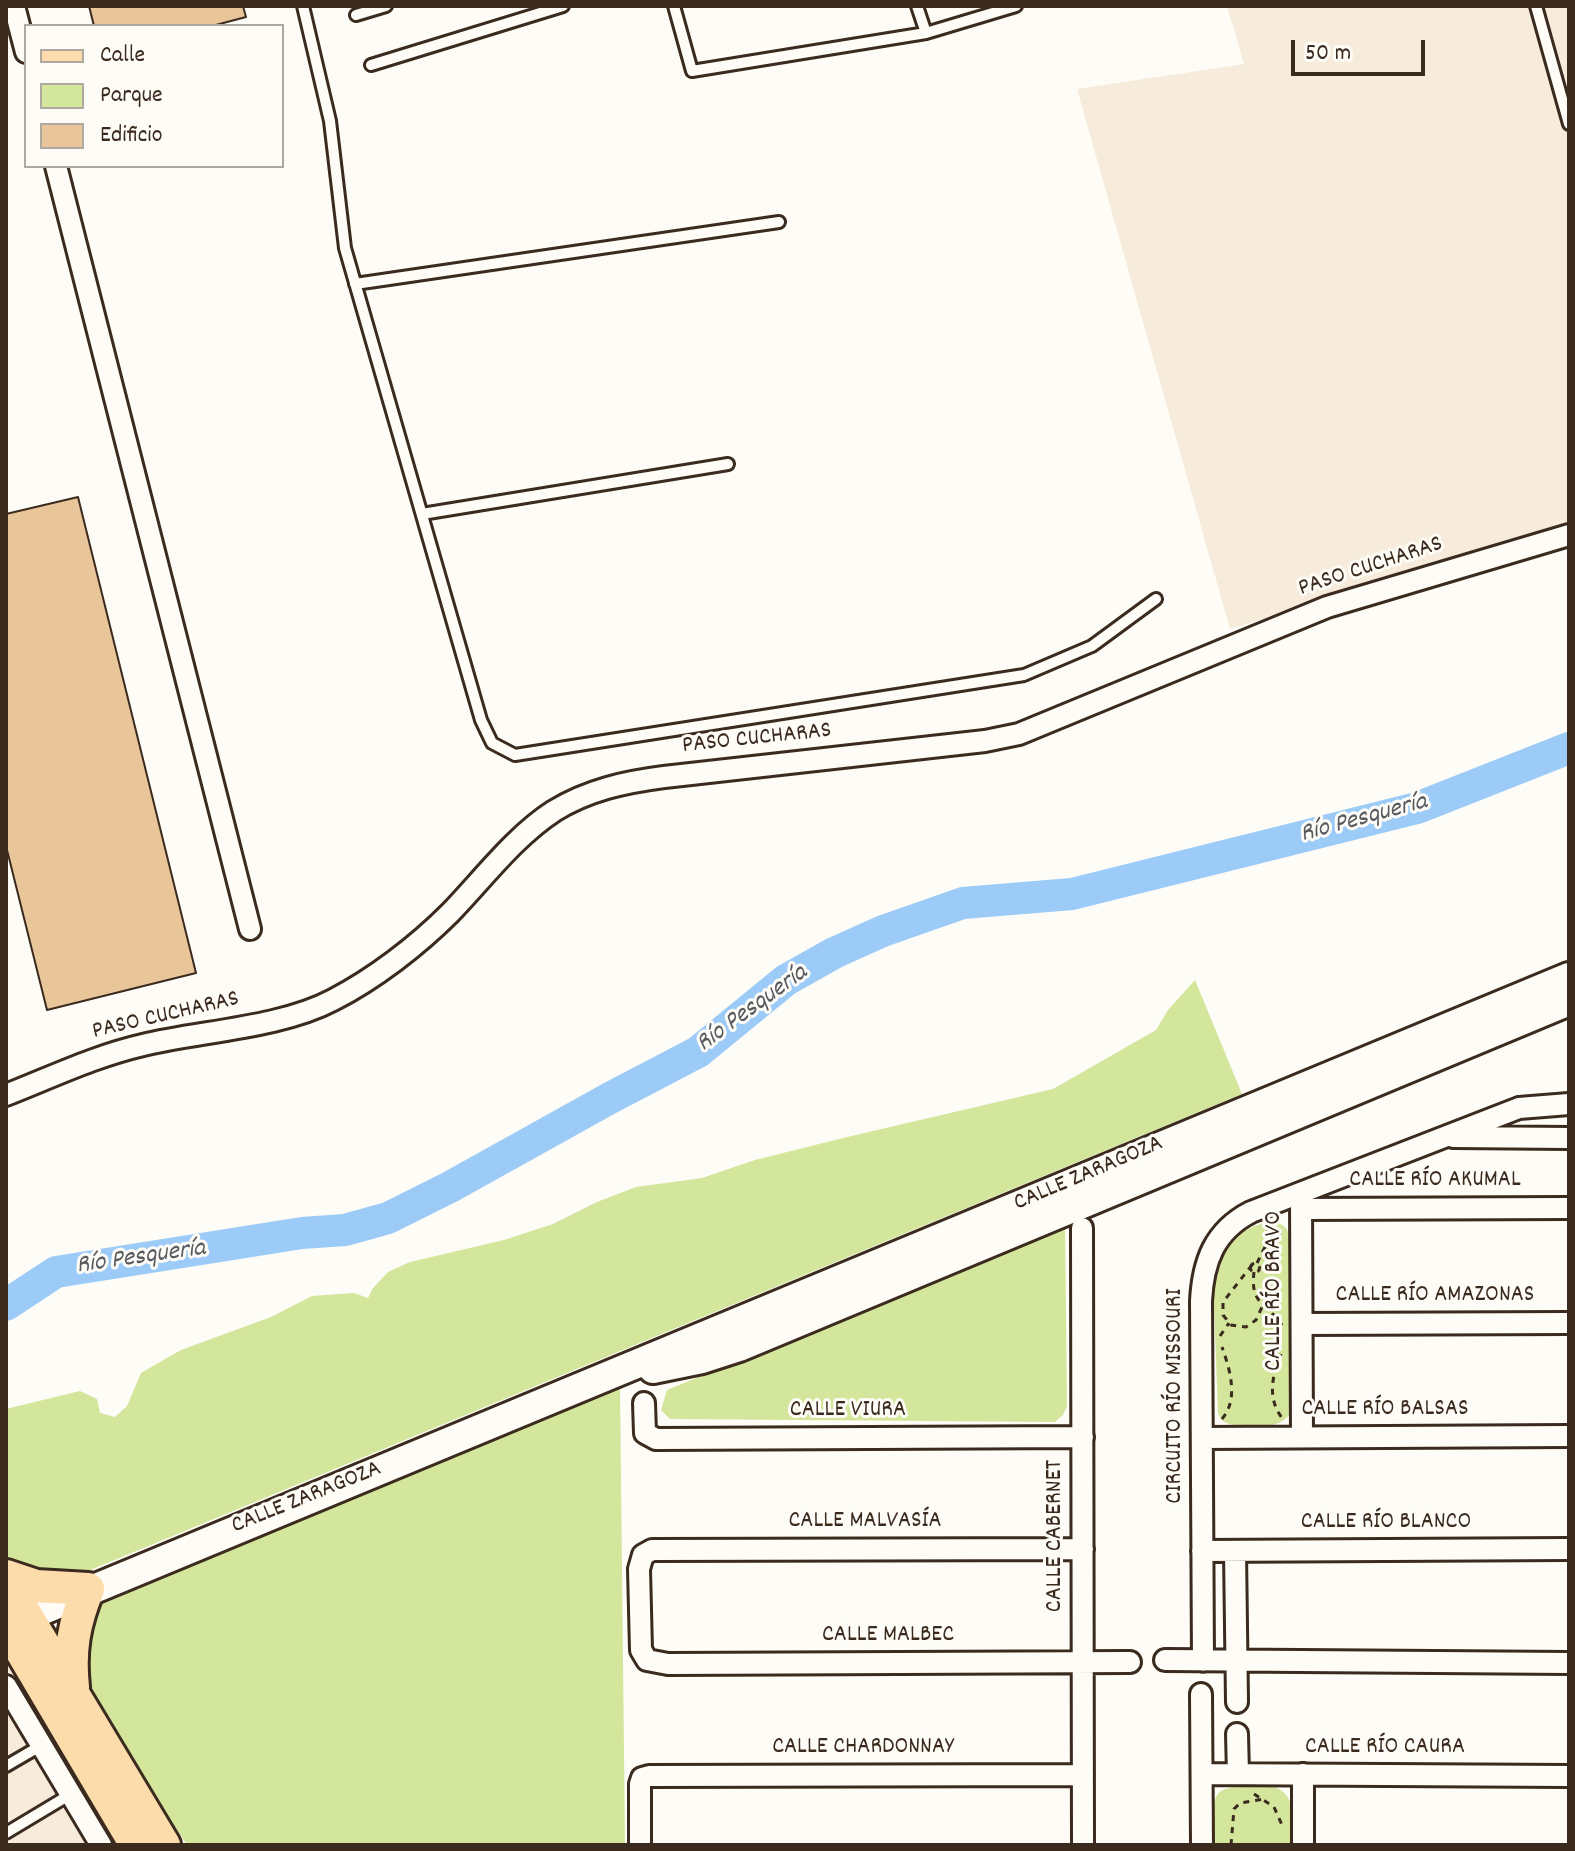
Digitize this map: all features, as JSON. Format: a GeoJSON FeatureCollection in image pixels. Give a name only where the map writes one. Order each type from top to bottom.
{"type":"FeatureCollection","features":[{"type":"Feature","properties":{"kind":"main road"},"geometry":{"type":"LineString","coordinates":[[74,1694],[70,1648],[76,1617],[88,1589],[36,1586],[6,1579],[13,1622],[136,1845]]}},
{"type":"Feature","properties":{"kind":"main road"},"geometry":{"type":"LineString","coordinates":[[13,1622],[74,1694],[164,1845]]}},
{"type":"Feature","properties":{"kind":"street"},"geometry":{"type":"LineString","coordinates":[[14,6],[24,44]]}},
{"type":"Feature","properties":{"kind":"street"},"geometry":{"type":"LineString","coordinates":[[57,168],[250,929]]}},
{"type":"Feature","properties":{"kind":"street","name":"PASO CUCHARAS"},"geometry":{"type":"LineString","coordinates":[[6,1095],[121,1050],[284,1017],[330,1002],[373,975],[446,917],[534,826],[563,806],[593,792],[620,783],[664,777],[985,741],[1019,734],[1315,612],[1569,535]]}},
{"type":"Feature","properties":{"kind":"street","name":"CALLE ZARAGOZA"},"geometry":{"type":"LineString","coordinates":[[1087,1189],[1569,977]]}},
{"type":"Feature","properties":{"kind":"street","name":"CALLE ZARAGOZA"},"geometry":{"type":"LineString","coordinates":[[13,1622],[609,1375],[1569,1001]]}},
{"type":"Feature","properties":{"kind":"street","name":"CIRCUITO RÍO MISSOURI"},"geometry":{"type":"LineString","coordinates":[[1203,1661],[1201,1301],[1203,1275],[1210,1253],[1226,1230],[1241,1217],[1302,1200],[1441,1136],[1524,1106],[1569,1104]]}},
{"type":"Feature","properties":{"kind":"street","name":"CIRCUITO RÍO MISSOURI"},"geometry":{"type":"LineString","coordinates":[[1441,1136],[1569,1138]]}},
{"type":"Feature","properties":{"kind":"street","name":"CALLE RÍO AKUMAL"},"geometry":{"type":"LineString","coordinates":[[1302,1200],[1569,1208]]}},
{"type":"Feature","properties":{"kind":"street","name":"CALLE RÍO BRAVO"},"geometry":{"type":"LineString","coordinates":[[1302,1200],[1294,1328],[1302,1437]]}},
{"type":"Feature","properties":{"kind":"street","name":"CALLE CABERNET"},"geometry":{"type":"LineString","coordinates":[[1082,1228],[1083,1845]]}},
{"type":"Feature","properties":{"kind":"street","name":"CALLE RÍO AMAZONAS"},"geometry":{"type":"LineString","coordinates":[[1294,1328],[1569,1323]]}},
{"type":"Feature","properties":{"kind":"street","name":"CALLE VIURA"},"geometry":{"type":"LineString","coordinates":[[644,1403],[645,1433],[656,1439],[1083,1437]]}},
{"type":"Feature","properties":{"kind":"street","name":"CALLE RÍO BALSAS"},"geometry":{"type":"LineString","coordinates":[[1202,1428],[1302,1437],[1569,1436]]}},
{"type":"Feature","properties":{"kind":"street","name":"CALLE MALVASÍA"},"geometry":{"type":"LineString","coordinates":[[647,1660],[639,1644],[639,1614],[640,1561],[647,1551],[1083,1549]]}},
{"type":"Feature","properties":{"kind":"street","name":"CALLE RÍO BLANCO"},"geometry":{"type":"LineString","coordinates":[[1202,1551],[1569,1549]]}},
{"type":"Feature","properties":{"kind":"street"},"geometry":{"type":"LineString","coordinates":[[1235,1551],[1237,1702]]}},
{"type":"Feature","properties":{"kind":"street","name":"CALLE MALBEC"},"geometry":{"type":"LineString","coordinates":[[647,1660],[668,1664],[1130,1662]]}},
{"type":"Feature","properties":{"kind":"street"},"geometry":{"type":"LineString","coordinates":[[1165,1660],[1569,1663]]}},
{"type":"Feature","properties":{"kind":"street"},"geometry":{"type":"LineString","coordinates":[[6,1686],[101,1845]]}},
{"type":"Feature","properties":{"kind":"street"},"geometry":{"type":"LineString","coordinates":[[1201,1694],[1202,1845]]}},
{"type":"Feature","properties":{"kind":"street"},"geometry":{"type":"LineString","coordinates":[[1237,1734],[1243,1783]]}},
{"type":"Feature","properties":{"kind":"street","name":"CALLE RÍO CAURA"},"geometry":{"type":"LineString","coordinates":[[1202,1774],[1243,1783],[1303,1774],[1569,1776]]}},
{"type":"Feature","properties":{"kind":"street"},"geometry":{"type":"LineString","coordinates":[[1303,1774],[1303,1845]]}},
{"type":"Feature","properties":{"kind":"street","name":"CALLE CHARDONNAY"},"geometry":{"type":"LineString","coordinates":[[640,1845],[640,1787],[642,1778],[653,1775],[1083,1775]]}},
{"type":"Feature","properties":{"kind":"lane"},"geometry":{"type":"LineString","coordinates":[[303,6],[325,89],[345,248],[481,720],[492,743],[515,755],[1024,675],[1092,646],[1156,599]]}},
{"type":"Feature","properties":{"kind":"lane"},"geometry":{"type":"LineString","coordinates":[[356,15],[386,6]]}},
{"type":"Feature","properties":{"kind":"lane"},"geometry":{"type":"LineString","coordinates":[[371,65],[563,6]]}},
{"type":"Feature","properties":{"kind":"lane"},"geometry":{"type":"LineString","coordinates":[[674,6],[692,71],[926,33],[1016,6]]}},
{"type":"Feature","properties":{"kind":"lane"},"geometry":{"type":"LineString","coordinates":[[917,6],[926,33]]}},
{"type":"Feature","properties":{"kind":"lane"},"geometry":{"type":"LineString","coordinates":[[1536,6],[1569,124]]}},
{"type":"Feature","properties":{"kind":"lane"},"geometry":{"type":"LineString","coordinates":[[355,284],[779,222]]}},
{"type":"Feature","properties":{"kind":"lane"},"geometry":{"type":"LineString","coordinates":[[422,514],[728,464]]}},
{"type":"Feature","properties":{"kind":"lane"},"geometry":{"type":"LineString","coordinates":[[6,1766],[42,1745]]}},
{"type":"Feature","properties":{"kind":"lane"},"geometry":{"type":"LineString","coordinates":[[6,1833],[71,1794]]}},
{"type":"Feature","properties":{"kind":"path"},"geometry":{"type":"LineString","coordinates":[[1267,1243],[1268,1223],[1274,1222]]}},
{"type":"Feature","properties":{"kind":"path"},"geometry":{"type":"LineString","coordinates":[[1283,1225],[1285,1228],[1267,1243],[1251,1269],[1254,1272],[1254,1293],[1262,1307],[1294,1328]]}},
{"type":"Feature","properties":{"kind":"path"},"geometry":{"type":"LineString","coordinates":[[1254,1264],[1260,1269],[1254,1272]]}},
{"type":"Feature","properties":{"kind":"path"},"geometry":{"type":"LineString","coordinates":[[1217,1310],[1254,1264]]}},
{"type":"Feature","properties":{"kind":"path"},"geometry":{"type":"LineString","coordinates":[[1223,1302],[1223,1315],[1237,1327],[1250,1325],[1262,1307]]}},
{"type":"Feature","properties":{"kind":"path"},"geometry":{"type":"LineString","coordinates":[[1218,1339],[1229,1323]]}},
{"type":"Feature","properties":{"kind":"path"},"geometry":{"type":"LineString","coordinates":[[1202,1428],[1222,1419],[1231,1405],[1230,1372],[1215,1332]]}},
{"type":"Feature","properties":{"kind":"path"},"geometry":{"type":"LineString","coordinates":[[1282,1351],[1273,1377],[1273,1399],[1284,1421]]}},
{"type":"Feature","properties":{"kind":"path"},"geometry":{"type":"LineString","coordinates":[[1243,1783],[1274,1807],[1284,1830]]}},
{"type":"Feature","properties":{"kind":"path"},"geometry":{"type":"LineString","coordinates":[[1231,1845],[1234,1809],[1240,1803],[1264,1799]]}},
{"type":"Feature","properties":{"kind":"shaded area"},"geometry":{"type":"Polygon","coordinates":[[[1227,6],[1569,6],[1569,528],[1230,629],[1077,89],[1244,64],[1227,6]]]}},
{"type":"Feature","properties":{"kind":"shaded area"},"geometry":{"type":"Polygon","coordinates":[[[6,1649],[125,1845],[6,1845],[6,1649]]]}},
{"type":"Feature","properties":{"kind":"green space"},"geometry":{"type":"Polygon","coordinates":[[[1195,980],[1242,1094],[88,1571],[69,1577],[11,1565],[6,1557],[6,1409],[80,1391],[97,1399],[100,1413],[115,1417],[127,1406],[141,1373],[181,1350],[271,1317],[312,1296],[354,1293],[368,1298],[388,1272],[410,1262],[504,1240],[553,1224],[636,1187],[702,1178],[755,1160],[1053,1089],[1156,1030],[1168,1010],[1195,980]]]}},
{"type":"Feature","properties":{"kind":"green space"},"geometry":{"type":"Polygon","coordinates":[[[1277,1221],[1289,1234],[1290,1414],[1277,1424],[1257,1428],[1237,1426],[1221,1420],[1218,1413],[1213,1278],[1222,1255],[1235,1238],[1253,1227],[1277,1221]]]}},
{"type":"Feature","properties":{"kind":"green space"},"geometry":{"type":"Polygon","coordinates":[[[1065,1227],[1067,1406],[1055,1422],[670,1419],[661,1410],[667,1390],[1065,1227]]]}},
{"type":"Feature","properties":{"kind":"green space"},"geometry":{"type":"Polygon","coordinates":[[[620,1387],[625,1845],[187,1845],[91,1700],[84,1680],[93,1608],[114,1595],[620,1387]]]}},
{"type":"Feature","properties":{"kind":"green space"},"geometry":{"type":"Polygon","coordinates":[[[1272,1786],[1281,1790],[1290,1802],[1292,1845],[1213,1845],[1215,1799],[1219,1793],[1237,1787],[1272,1786]]]}},
{"type":"Feature","properties":{"kind":"building"},"geometry":{"type":"Polygon","coordinates":[[[89,6],[243,6],[246,17],[220,24],[94,24],[89,6]]]}},
{"type":"Feature","properties":{"kind":"building"},"geometry":{"type":"Polygon","coordinates":[[[78,497],[196,973],[47,1010],[6,846],[6,514],[78,497]]]}},
{"type":"Feature","properties":{"kind":"waterway","name":"Río Pesquería"},"geometry":{"type":"LineString","coordinates":[[6,1305],[56,1272],[302,1233],[345,1230],[388,1218],[698,1052],[786,980],[834,953],[883,931],[963,903],[1072,894],[1417,808],[1569,748]]}}]}
